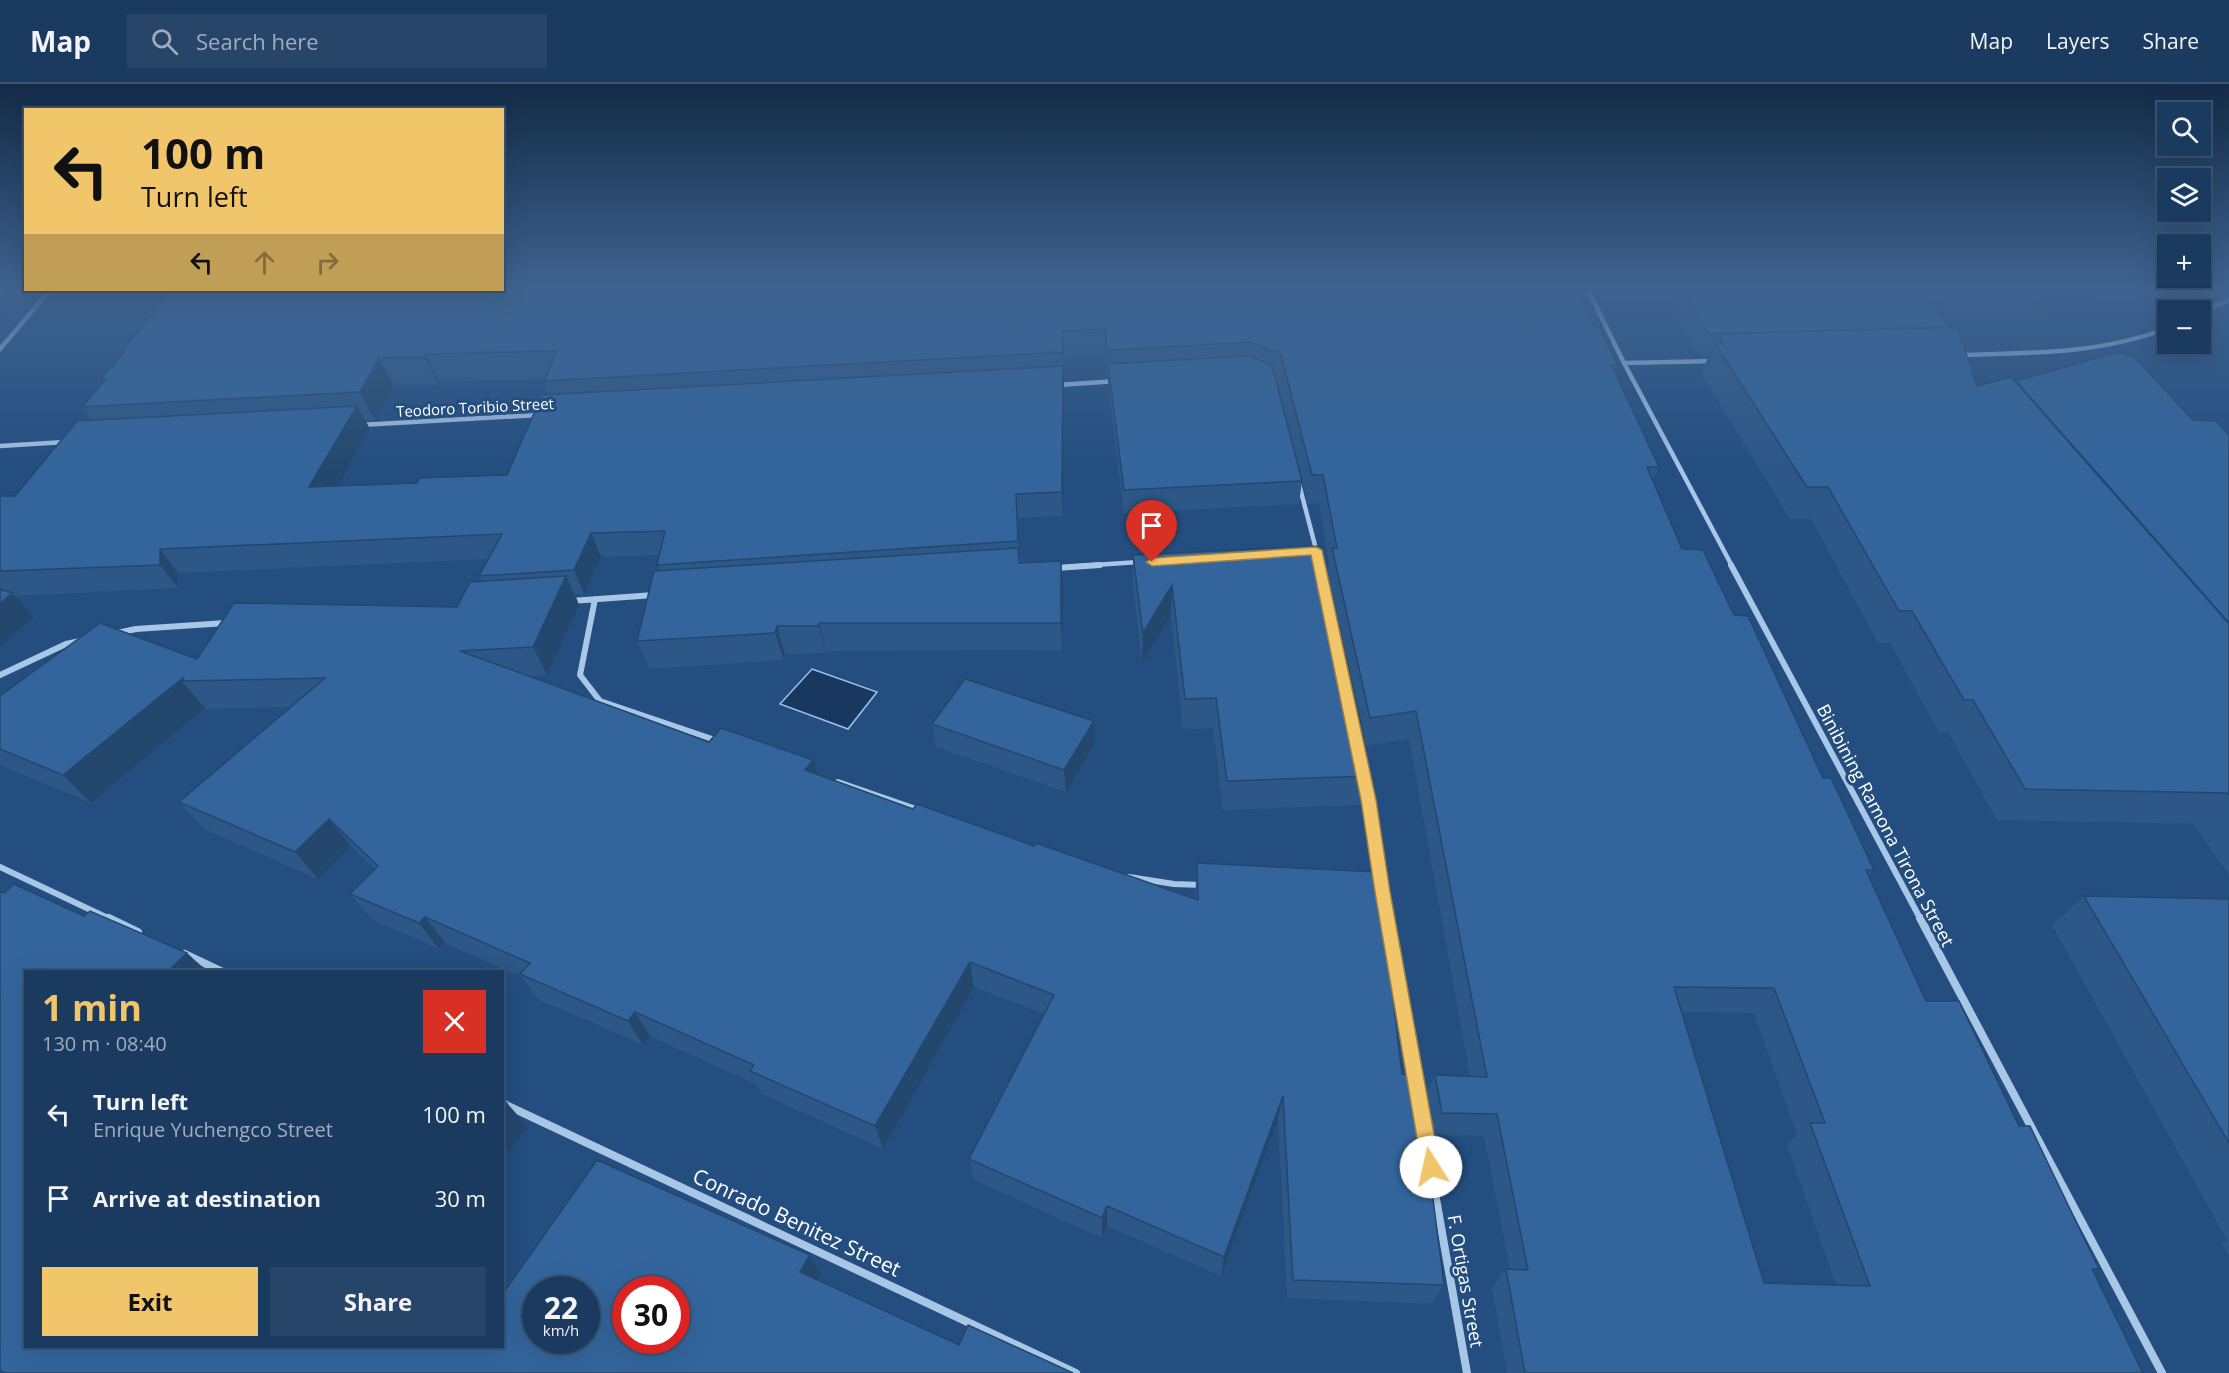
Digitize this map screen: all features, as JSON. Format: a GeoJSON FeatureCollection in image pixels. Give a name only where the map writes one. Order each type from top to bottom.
{"type":"FeatureCollection","features":[{"type":"Feature","properties":{"kind":"street","name":"Binibining Ramona Tirona Street"},"geometry":{"type":"LineString","coordinates":[[1618,350],[2162,1373]]}},
{"type":"Feature","properties":{"kind":"street"},"geometry":{"type":"LineString","coordinates":[[1958,363],[1951,355],[2070,350]]}},
{"type":"Feature","properties":{"kind":"street"},"geometry":{"type":"LineString","coordinates":[[1624,363],[1717,361]]}},
{"type":"Feature","properties":{"kind":"street"},"geometry":{"type":"LineString","coordinates":[[1057,385],[1128,381]]}},
{"type":"Feature","properties":{"kind":"street","name":"Teodoro Toribio Street"},"geometry":{"type":"LineString","coordinates":[[356,425],[546,414]]}},
{"type":"Feature","properties":{"kind":"street"},"geometry":{"type":"LineString","coordinates":[[0,446],[71,442]]}},
{"type":"Feature","properties":{"kind":"street"},"geometry":{"type":"LineString","coordinates":[[1296,473],[1318,562]]}},
{"type":"Feature","properties":{"kind":"street"},"geometry":{"type":"LineString","coordinates":[[1304,551],[1316,550]]}},
{"type":"Feature","properties":{"kind":"street"},"geometry":{"type":"LineString","coordinates":[[1053,568],[1149,562]]}},
{"type":"Feature","properties":{"kind":"street"},"geometry":{"type":"LineString","coordinates":[[560,602],[663,595]]}},
{"type":"Feature","properties":{"kind":"street"},"geometry":{"type":"LineString","coordinates":[[596,599],[580,675],[600,701],[723,743]]}},
{"type":"Feature","properties":{"kind":"street"},"geometry":{"type":"LineString","coordinates":[[113,634],[136,629],[231,623]]}},
{"type":"Feature","properties":{"kind":"street"},"geometry":{"type":"LineString","coordinates":[[0,675],[66,644],[90,639]]}},
{"type":"Feature","properties":{"kind":"street"},"geometry":{"type":"LineString","coordinates":[[1362,766],[1418,1092]]}},
{"type":"Feature","properties":{"kind":"street"},"geometry":{"type":"LineString","coordinates":[[835,781],[924,812]]}},
{"type":"Feature","properties":{"kind":"street"},"geometry":{"type":"LineString","coordinates":[[0,867],[149,937]]}},
{"type":"Feature","properties":{"kind":"street"},"geometry":{"type":"LineString","coordinates":[[1115,875],[1174,884],[1208,885]]}},
{"type":"Feature","properties":{"kind":"street"},"geometry":{"type":"LineString","coordinates":[[1371,892],[1382,892]]}},
{"type":"Feature","properties":{"kind":"street"},"geometry":{"type":"LineString","coordinates":[[180,952],[219,970]]}},
{"type":"Feature","properties":{"kind":"street","name":"Conrado Benitez Street"},"geometry":{"type":"LineString","coordinates":[[504,1104],[1076,1373]]}},
{"type":"Feature","properties":{"kind":"street","name":"F. Ortigas Street"},"geometry":{"type":"LineString","coordinates":[[1422,1115],[1467,1373]]}},
{"type":"Feature","properties":{"kind":"water"},"geometry":{"type":"Polygon","coordinates":[[[812,669],[877,692],[848,729],[780,704],[812,669]]]}},
{"type":"Feature","properties":{"kind":"building"},"geometry":{"type":"Polygon","coordinates":[[[123,350],[1063,350],[1063,352],[544,381],[557,351],[426,354],[425,357],[379,358],[360,392],[82,407],[106,379],[101,379],[124,352],[121,352],[123,350]]]}},
{"type":"Feature","properties":{"kind":"building"},"geometry":{"type":"Polygon","coordinates":[[[1273,350],[1610,350],[1618,366],[1612,366],[1659,467],[1647,467],[1682,549],[1703,550],[1734,615],[1748,616],[1823,778],[1831,778],[1874,870],[1866,870],[1926,1001],[1959,1001],[2019,1126],[2030,1126],[2099,1269],[2092,1269],[2143,1373],[1525,1373],[1506,1269],[1528,1270],[1497,1114],[1442,1113],[1435,1075],[1487,1077],[1416,711],[1370,718],[1332,548],[1337,548],[1323,475],[1312,475],[1281,355],[1273,350]],[[1674,987],[1764,1283],[1870,1286],[1810,1123],[1825,1123],[1774,988],[1674,987]]]}},
{"type":"Feature","properties":{"kind":"building"},"geometry":{"type":"Polygon","coordinates":[[[1720,350],[1965,350],[1977,386],[2011,377],[2229,624],[2229,795],[2227,793],[2025,789],[1973,700],[1964,700],[1912,611],[1899,611],[1828,487],[1807,487],[1720,350]]]}},
{"type":"Feature","properties":{"kind":"building"},"geometry":{"type":"Polygon","coordinates":[[[2118,352],[2134,357],[2193,420],[2216,421],[2229,435],[2229,623],[2016,381],[2118,352]]]}},
{"type":"Feature","properties":{"kind":"building"},"geometry":{"type":"Polygon","coordinates":[[[1248,356],[1272,365],[1302,481],[1124,490],[1108,364],[1248,356]]]}},
{"type":"Feature","properties":{"kind":"building"},"geometry":{"type":"Polygon","coordinates":[[[1063,366],[1062,492],[1016,494],[1018,541],[657,565],[665,531],[591,533],[574,570],[479,576],[502,534],[160,549],[160,565],[0,571],[0,496],[15,496],[77,421],[357,406],[309,487],[417,483],[419,478],[507,475],[542,395],[1063,366]]]}},
{"type":"Feature","properties":{"kind":"building"},"geometry":{"type":"Polygon","coordinates":[[[1321,546],[1363,733],[1368,776],[1227,781],[1216,698],[1185,699],[1172,585],[1143,633],[1133,555],[1321,546]]]}},
{"type":"Feature","properties":{"kind":"building"},"geometry":{"type":"Polygon","coordinates":[[[1018,548],[1019,563],[1061,561],[1061,623],[819,623],[819,626],[777,626],[775,633],[637,641],[654,571],[1018,548]]]}},
{"type":"Feature","properties":{"kind":"building"},"geometry":{"type":"Polygon","coordinates":[[[566,576],[533,647],[460,651],[709,742],[721,728],[813,760],[805,770],[913,809],[917,804],[1034,846],[1036,843],[1198,900],[1197,863],[1378,872],[1402,1074],[1423,1075],[1430,1113],[1422,1113],[1444,1285],[1293,1280],[1283,1096],[1224,1257],[1107,1206],[1102,1218],[969,1159],[1054,995],[970,962],[875,1126],[750,1071],[754,1065],[635,1012],[628,1021],[520,974],[530,963],[425,917],[419,923],[350,894],[378,866],[329,819],[295,852],[179,802],[325,678],[182,681],[184,677],[63,775],[0,749],[0,696],[100,623],[197,659],[234,603],[457,607],[470,582],[566,576]]]}},
{"type":"Feature","properties":{"kind":"building"},"geometry":{"type":"Polygon","coordinates":[[[0,589],[12,593],[0,604],[0,589]]]}},
{"type":"Feature","properties":{"kind":"building"},"geometry":{"type":"Polygon","coordinates":[[[965,679],[1094,721],[1064,770],[932,724],[965,679]]]}},
{"type":"Feature","properties":{"kind":"building"},"geometry":{"type":"Polygon","coordinates":[[[14,884],[84,916],[90,911],[187,953],[169,970],[24,970],[24,1348],[504,1348],[504,1292],[597,1160],[810,1255],[800,1272],[959,1345],[968,1325],[1073,1373],[5,1373],[0,1370],[0,891],[4,893],[14,884]]]}},
{"type":"Feature","properties":{"kind":"building"},"geometry":{"type":"Polygon","coordinates":[[[2084,896],[2229,899],[2229,1143],[2084,896]]]}},
{"type":"Feature","properties":{"kind":"route"},"geometry":{"type":"LineString","coordinates":[[1152,562],[1316,550],[1369,800],[1382,892],[1431,1167]]}}]}
